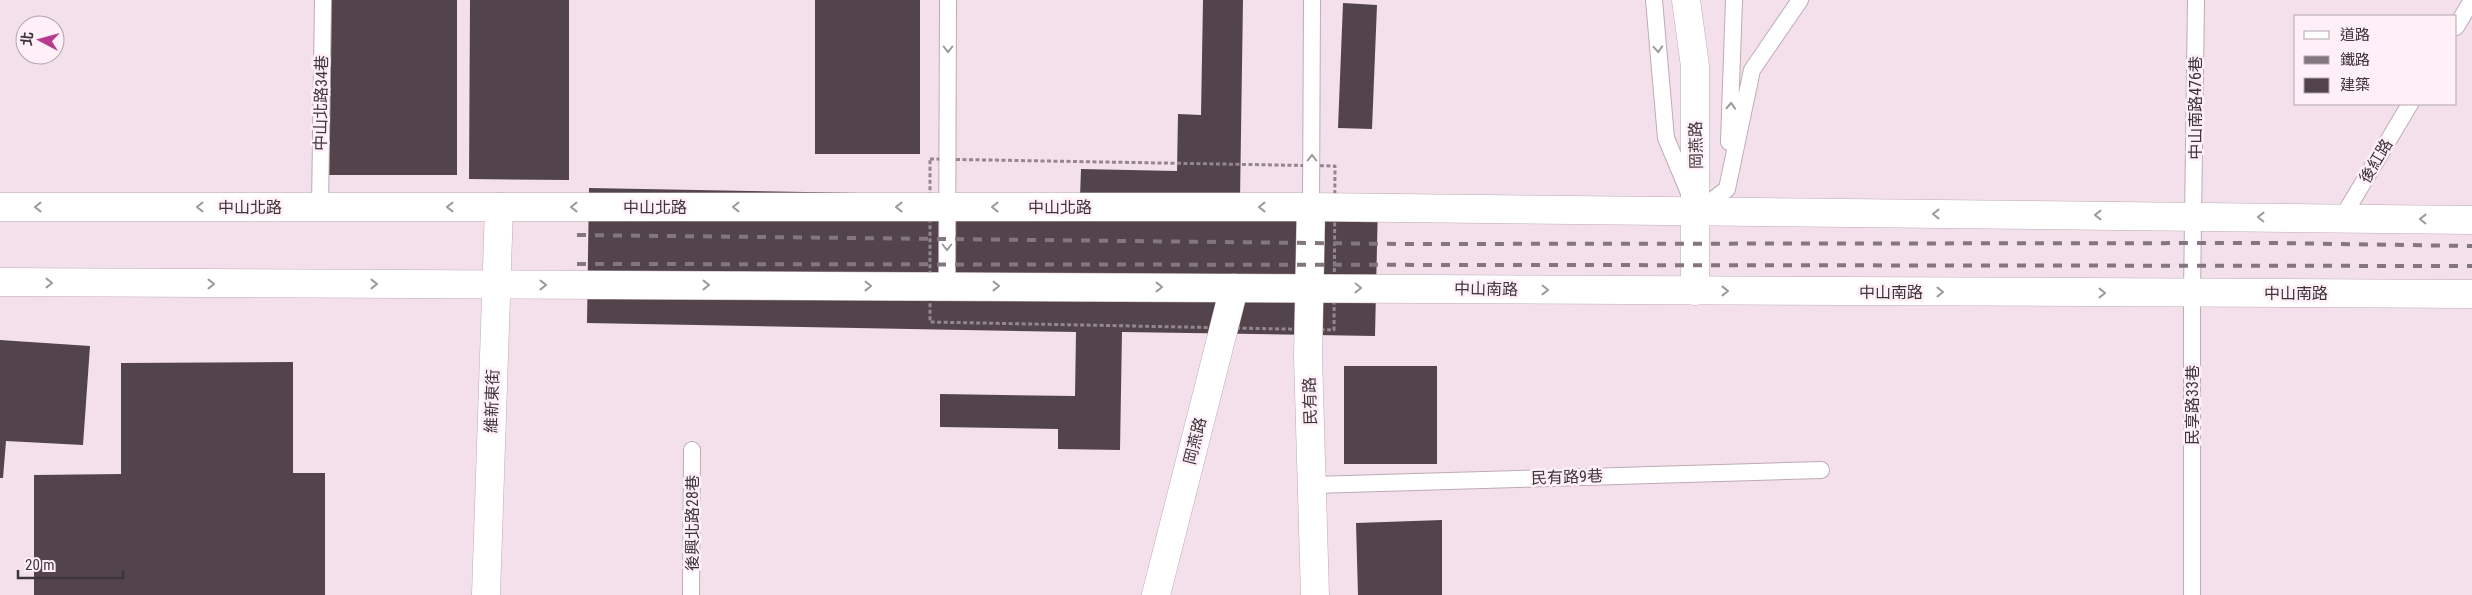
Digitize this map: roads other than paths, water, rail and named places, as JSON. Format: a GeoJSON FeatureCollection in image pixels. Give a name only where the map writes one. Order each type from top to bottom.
{"type":"FeatureCollection","features":[{"type":"Feature","properties":{"kind":"main road","name":"岡燕路"},"geometry":{"type":"LineString","coordinates":[[1686,0],[1695,66],[1696,291]]}},
{"type":"Feature","properties":{"kind":"main road","name":"中山北路"},"geometry":{"type":"LineString","coordinates":[[0,207],[1323,207]]}},
{"type":"Feature","properties":{"kind":"main road","name":"維新東街"},"geometry":{"type":"LineString","coordinates":[[486,595],[499,207]]}},
{"type":"Feature","properties":{"kind":"main road"},"geometry":{"type":"LineString","coordinates":[[1323,207],[2472,220]]}},
{"type":"Feature","properties":{"kind":"main road","name":"民有路"},"geometry":{"type":"LineString","coordinates":[[1315,595],[1309,328],[1322,288],[1323,207]]}},
{"type":"Feature","properties":{"kind":"main road"},"geometry":{"type":"LineString","coordinates":[[0,282],[1322,288]]}},
{"type":"Feature","properties":{"kind":"main road","name":"岡燕路"},"geometry":{"type":"LineString","coordinates":[[1156,595],[1234,288]]}},
{"type":"Feature","properties":{"kind":"main road","name":"中山南路"},"geometry":{"type":"LineString","coordinates":[[1322,288],[2472,294]]}},
{"type":"Feature","properties":{"kind":"lane","name":"中山北路34巷"},"geometry":{"type":"LineString","coordinates":[[320,207],[323,0]]}},
{"type":"Feature","properties":{"kind":"lane"},"geometry":{"type":"LineString","coordinates":[[938,286],[939,207],[948,159],[948,0]]}},
{"type":"Feature","properties":{"kind":"lane"},"geometry":{"type":"LineString","coordinates":[[1312,0],[1312,166],[1323,207]]}},
{"type":"Feature","properties":{"kind":"lane"},"geometry":{"type":"LineString","coordinates":[[1654,0],[1666,138],[1697,212],[1727,189],[1752,70],[1800,0]]}},
{"type":"Feature","properties":{"kind":"lane"},"geometry":{"type":"LineString","coordinates":[[1727,189],[1734,0]]}},
{"type":"Feature","properties":{"kind":"lane","name":"中山南路476巷"},"geometry":{"type":"LineString","coordinates":[[2194,216],[2196,0]]}},
{"type":"Feature","properties":{"kind":"lane"},"geometry":{"type":"LineString","coordinates":[[2457,25],[2472,0]]}},
{"type":"Feature","properties":{"kind":"lane","name":"後紅路"},"geometry":{"type":"LineString","coordinates":[[2342,218],[2409,105]]}},
{"type":"Feature","properties":{"kind":"lane","name":"民享路33巷"},"geometry":{"type":"LineString","coordinates":[[2192,595],[2192,293],[2194,216]]}},
{"type":"Feature","properties":{"kind":"lane","name":"後興北路28巷"},"geometry":{"type":"LineString","coordinates":[[691,595],[692,450]]}},
{"type":"Feature","properties":{"kind":"lane","name":"民有路9巷"},"geometry":{"type":"LineString","coordinates":[[1313,485],[1821,470]]}},
{"type":"Feature","properties":{"kind":"railway"},"geometry":{"type":"LineString","coordinates":[[577,235],[1402,244],[2274,243],[2472,246]]}},
{"type":"Feature","properties":{"kind":"railway"},"geometry":{"type":"LineString","coordinates":[[577,264],[2472,266]]}}]}
